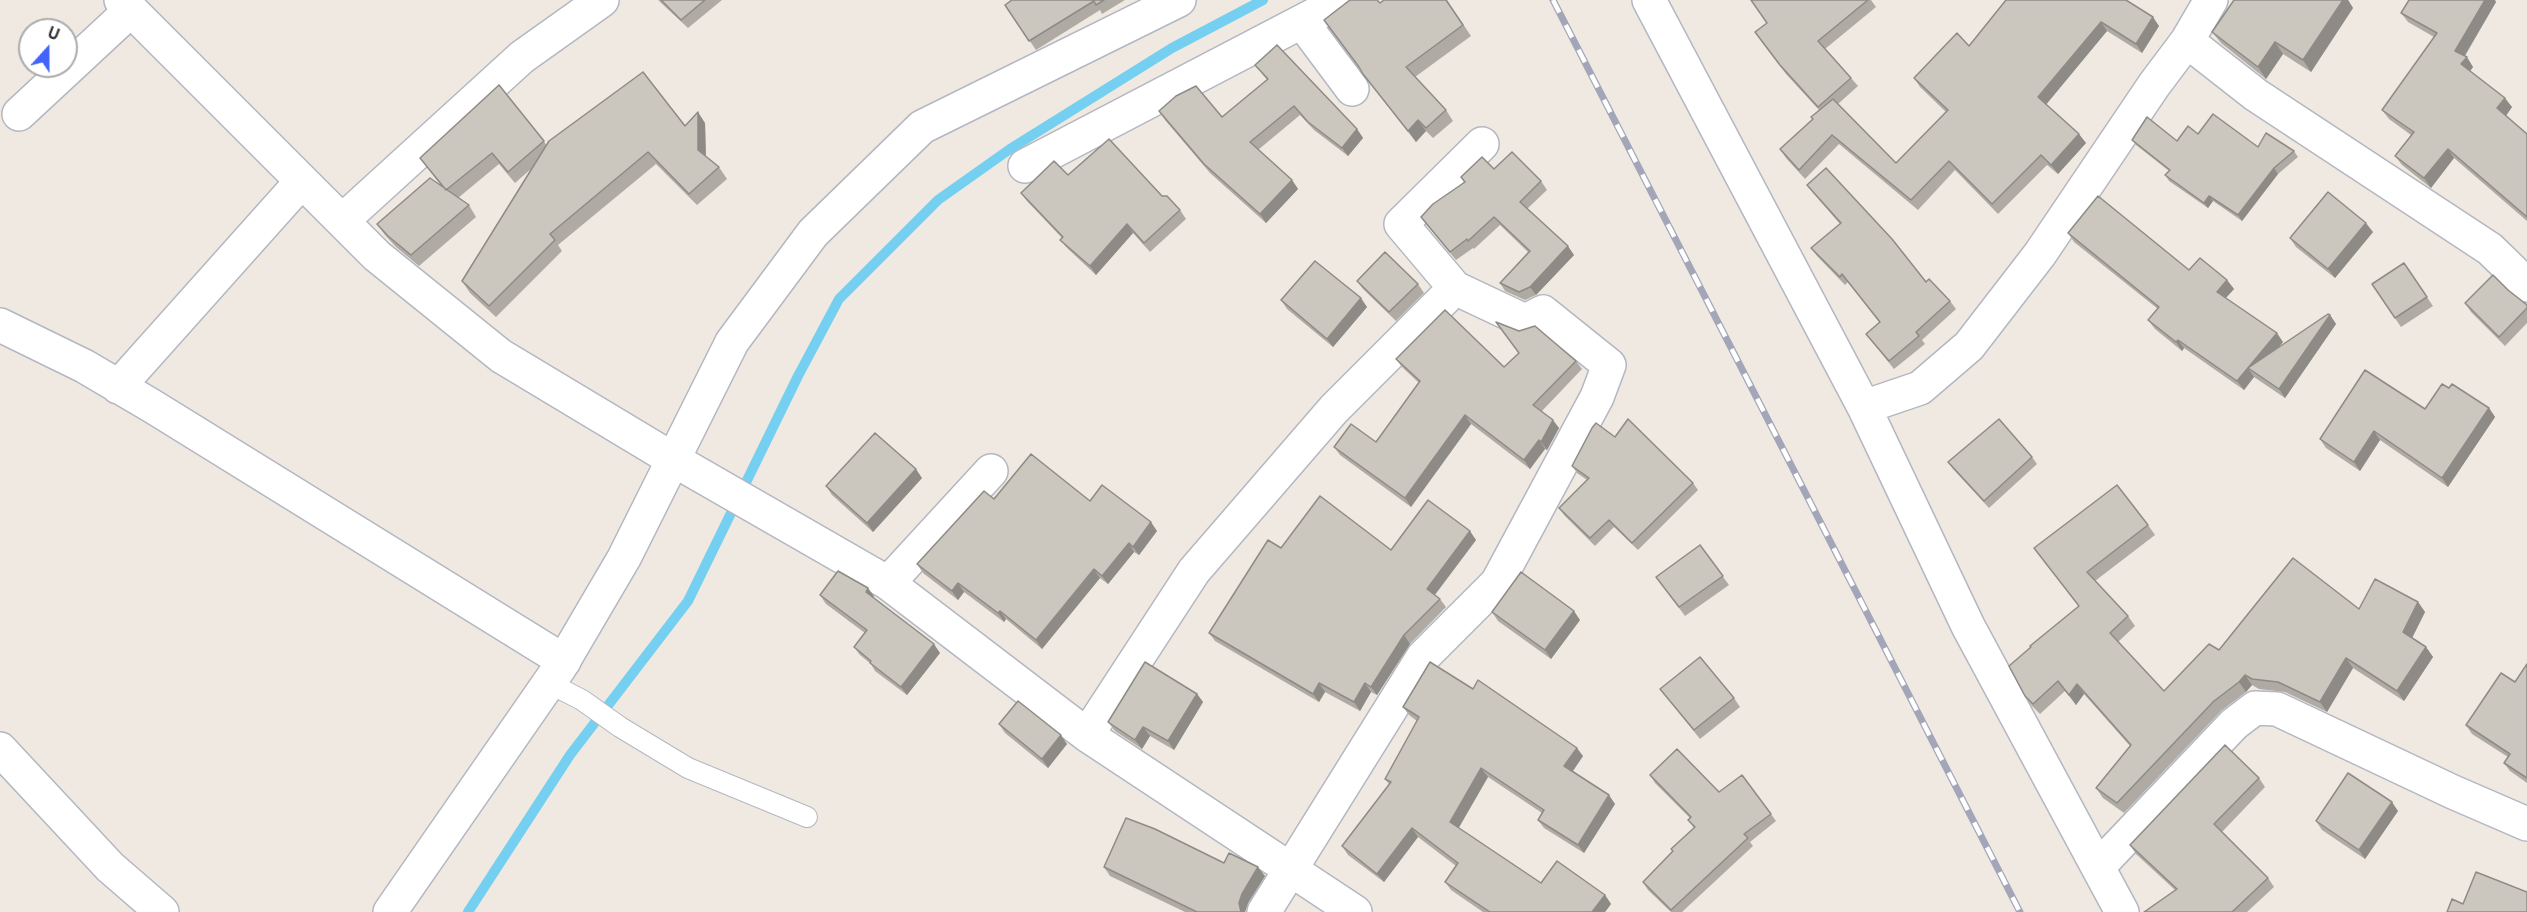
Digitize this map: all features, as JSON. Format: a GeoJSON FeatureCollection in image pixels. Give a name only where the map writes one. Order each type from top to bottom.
{"type":"FeatureCollection","features":[{"type":"Feature","properties":{"kind":"street"},"geometry":{"type":"LineString","coordinates":[[342,221],[522,57],[602,0]]}},
{"type":"Feature","properties":{"kind":"street"},"geometry":{"type":"LineString","coordinates":[[390,912],[556,672],[624,558],[732,342],[813,233],[922,127],[1179,0]]}},
{"type":"Feature","properties":{"kind":"street"},"geometry":{"type":"LineString","coordinates":[[1025,166],[1342,0]]}},
{"type":"Feature","properties":{"kind":"street"},"geometry":{"type":"LineString","coordinates":[[1650,0],[1864,407],[1968,626],[2122,912]]}},
{"type":"Feature","properties":{"kind":"street"},"geometry":{"type":"LineString","coordinates":[[1864,407],[1920,388],[1969,346],[2040,254],[2154,85],[2187,41],[2211,0]]}},
{"type":"Feature","properties":{"kind":"street"},"geometry":{"type":"LineString","coordinates":[[19,114],[126,5],[377,256],[501,356],[674,460],[777,517],[888,583],[1087,735],[1355,912]]}},
{"type":"Feature","properties":{"kind":"street"},"geometry":{"type":"LineString","coordinates":[[1302,22],[1352,89]]}},
{"type":"Feature","properties":{"kind":"street"},"geometry":{"type":"LineString","coordinates":[[2187,41],[2256,95],[2490,249],[2527,285]]}},
{"type":"Feature","properties":{"kind":"street"},"geometry":{"type":"LineString","coordinates":[[1264,912],[1423,657],[1497,583],[1598,397],[1609,365],[1544,312],[1525,321],[1455,288],[1401,224],[1482,144]]}},
{"type":"Feature","properties":{"kind":"street"},"geometry":{"type":"LineString","coordinates":[[118,387],[302,182]]}},
{"type":"Feature","properties":{"kind":"street"},"geometry":{"type":"LineString","coordinates":[[1087,735],[1194,571],[1334,409],[1455,288]]}},
{"type":"Feature","properties":{"kind":"street"},"geometry":{"type":"LineString","coordinates":[[0,325],[84,366],[233,455],[556,672]]}},
{"type":"Feature","properties":{"kind":"street"},"geometry":{"type":"LineString","coordinates":[[888,583],[991,471]]}},
{"type":"Feature","properties":{"kind":"street"},"geometry":{"type":"LineString","coordinates":[[2098,867],[2234,724],[2255,708],[2277,709],[2453,792],[2527,824]]}},
{"type":"Feature","properties":{"kind":"street"},"geometry":{"type":"LineString","coordinates":[[0,749],[110,867],[162,912]]}},
{"type":"Feature","properties":{"kind":"lane"},"geometry":{"type":"LineString","coordinates":[[556,672],[582,700],[620,728],[688,768],[807,817]]}},
{"type":"Feature","properties":{"kind":"building"},"geometry":{"type":"Polygon","coordinates":[[[661,0],[705,0],[681,20],[661,0]]]}},
{"type":"Feature","properties":{"kind":"building"},"geometry":{"type":"Polygon","coordinates":[[[1012,0],[1104,0],[1096,5],[1094,1],[1029,41],[1005,5],[1012,0]]]}},
{"type":"Feature","properties":{"kind":"building"},"geometry":{"type":"Polygon","coordinates":[[[1350,0],[1377,0],[1380,3],[1384,0],[1446,0],[1463,25],[1406,67],[1446,110],[1426,128],[1418,120],[1408,131],[1324,20],[1350,0]]]}},
{"type":"Feature","properties":{"kind":"building"},"geometry":{"type":"Polygon","coordinates":[[[1751,0],[1868,0],[1818,41],[1851,78],[1818,107],[1780,65],[1755,32],[1767,23],[1751,0]]]}},
{"type":"Feature","properties":{"kind":"building"},"geometry":{"type":"Polygon","coordinates":[[[2006,0],[2126,0],[2153,17],[2136,44],[2101,22],[2038,97],[2079,134],[2051,165],[2041,155],[1992,204],[1949,161],[1911,200],[1832,135],[1799,170],[1780,149],[1813,119],[1811,117],[1833,99],[1896,163],[1948,110],[1914,78],[1957,33],[1969,46],[2006,0]]]}},
{"type":"Feature","properties":{"kind":"building"},"geometry":{"type":"Polygon","coordinates":[[[2234,0],[2343,0],[2303,60],[2275,42],[2258,67],[2212,32],[2234,0]]]}},
{"type":"Feature","properties":{"kind":"building"},"geometry":{"type":"Polygon","coordinates":[[[2409,0],[2485,0],[2455,51],[2467,57],[2461,64],[2505,98],[2497,108],[2527,134],[2527,217],[2448,149],[2424,178],[2395,156],[2414,132],[2382,110],[2437,33],[2401,13],[2409,0]]]}},
{"type":"Feature","properties":{"kind":"building"},"geometry":{"type":"Polygon","coordinates":[[[1277,45],[1357,129],[1342,148],[1308,122],[1294,106],[1250,142],[1292,180],[1260,214],[1204,164],[1159,111],[1176,96],[1196,86],[1222,117],[1268,79],[1255,65],[1277,45]]]}},
{"type":"Feature","properties":{"kind":"building"},"geometry":{"type":"Polygon","coordinates":[[[643,72],[685,126],[698,112],[698,150],[719,167],[689,194],[648,152],[550,234],[555,240],[489,306],[462,281],[549,141],[643,72]]]}},
{"type":"Feature","properties":{"kind":"building"},"geometry":{"type":"Polygon","coordinates":[[[499,85],[544,141],[508,172],[492,153],[446,190],[420,158],[499,85]]]}},
{"type":"Feature","properties":{"kind":"building"},"geometry":{"type":"Polygon","coordinates":[[[2213,114],[2258,147],[2266,133],[2294,151],[2274,168],[2238,215],[2209,196],[2204,203],[2165,175],[2170,170],[2132,140],[2147,117],[2177,141],[2188,126],[2198,134],[2213,114]]]}},
{"type":"Feature","properties":{"kind":"building"},"geometry":{"type":"Polygon","coordinates":[[[1109,139],[1162,196],[1167,196],[1180,210],[1144,243],[1127,224],[1090,266],[1060,240],[1063,237],[1021,193],[1054,161],[1068,175],[1109,139]]]}},
{"type":"Feature","properties":{"kind":"building"},"geometry":{"type":"Polygon","coordinates":[[[1512,152],[1541,181],[1520,202],[1568,246],[1530,287],[1519,292],[1500,283],[1530,251],[1494,217],[1468,241],[1467,239],[1450,252],[1421,217],[1433,204],[1465,182],[1461,177],[1482,157],[1494,169],[1512,152]]]}},
{"type":"Feature","properties":{"kind":"building"},"geometry":{"type":"Polygon","coordinates":[[[1826,168],[1892,239],[1926,282],[1929,279],[1950,301],[1916,332],[1919,336],[1889,361],[1866,334],[1880,322],[1842,274],[1840,277],[1811,248],[1841,223],[1807,185],[1826,168]]]}},
{"type":"Feature","properties":{"kind":"building"},"geometry":{"type":"Polygon","coordinates":[[[430,178],[469,205],[411,255],[377,224],[430,178]]]}},
{"type":"Feature","properties":{"kind":"building"},"geometry":{"type":"Polygon","coordinates":[[[2328,192],[2366,223],[2328,269],[2290,238],[2328,192]]]}},
{"type":"Feature","properties":{"kind":"building"},"geometry":{"type":"Polygon","coordinates":[[[2098,196],[2189,270],[2200,258],[2227,280],[2217,292],[2277,333],[2237,381],[2178,340],[2176,342],[2148,320],[2159,307],[2068,233],[2098,196]]]}},
{"type":"Feature","properties":{"kind":"building"},"geometry":{"type":"Polygon","coordinates":[[[1385,252],[1418,284],[1389,312],[1357,281],[1385,252]]]}},
{"type":"Feature","properties":{"kind":"building"},"geometry":{"type":"Polygon","coordinates":[[[1315,261],[1361,298],[1327,339],[1281,300],[1315,261]]]}},
{"type":"Feature","properties":{"kind":"building"},"geometry":{"type":"Polygon","coordinates":[[[2404,263],[2427,297],[2395,318],[2372,284],[2404,263]]]}},
{"type":"Feature","properties":{"kind":"building"},"geometry":{"type":"Polygon","coordinates":[[[2493,275],[2527,305],[2527,308],[2499,337],[2465,303],[2493,275]]]}},
{"type":"Feature","properties":{"kind":"building"},"geometry":{"type":"Polygon","coordinates":[[[1445,310],[1504,367],[1519,353],[1496,322],[1519,331],[1535,326],[1576,361],[1533,405],[1553,420],[1541,442],[1539,440],[1524,460],[1465,415],[1405,498],[1334,447],[1351,424],[1376,442],[1420,381],[1396,359],[1445,310]]]}},
{"type":"Feature","properties":{"kind":"building"},"geometry":{"type":"Polygon","coordinates":[[[2328,314],[2330,315],[2279,389],[2248,368],[2328,314]]]}},
{"type":"Feature","properties":{"kind":"building"},"geometry":{"type":"Polygon","coordinates":[[[2365,370],[2425,409],[2442,384],[2449,388],[2452,384],[2489,408],[2442,478],[2374,431],[2354,462],[2320,439],[2365,370]]]}},
{"type":"Feature","properties":{"kind":"building"},"geometry":{"type":"Polygon","coordinates":[[[1628,419],[1693,483],[1632,543],[1609,520],[1590,538],[1559,508],[1589,478],[1572,466],[1596,423],[1615,437],[1628,419]]]}},
{"type":"Feature","properties":{"kind":"building"},"geometry":{"type":"Polygon","coordinates":[[[1999,419],[2032,457],[1984,501],[1948,462],[1999,419]]]}},
{"type":"Feature","properties":{"kind":"building"},"geometry":{"type":"Polygon","coordinates":[[[875,433],[916,469],[867,523],[826,486],[875,433]]]}},
{"type":"Feature","properties":{"kind":"building"},"geometry":{"type":"Polygon","coordinates":[[[1031,454],[1090,501],[1102,485],[1151,522],[1133,547],[1129,543],[1102,576],[1094,569],[1036,640],[1000,611],[998,613],[958,583],[952,591],[917,564],[984,491],[994,499],[1031,454]]]}},
{"type":"Feature","properties":{"kind":"building"},"geometry":{"type":"Polygon","coordinates":[[[2117,485],[2148,525],[2087,572],[2128,616],[2110,633],[2164,691],[2209,644],[2219,650],[2293,558],[2359,609],[2375,579],[2418,602],[2403,632],[2426,647],[2397,691],[2346,658],[2320,702],[2278,682],[2252,679],[2245,675],[2214,701],[2117,803],[2096,788],[2131,745],[2077,684],[2069,695],[2058,681],[2033,704],[2025,696],[2009,666],[2079,606],[2034,548],[2117,485]]]}},
{"type":"Feature","properties":{"kind":"building"},"geometry":{"type":"Polygon","coordinates":[[[1320,496],[1391,550],[1428,500],[1470,531],[1427,589],[1440,599],[1404,635],[1371,687],[1365,683],[1354,702],[1319,683],[1313,694],[1209,633],[1268,540],[1281,548],[1320,496]]]}},
{"type":"Feature","properties":{"kind":"building"},"geometry":{"type":"Polygon","coordinates":[[[1700,545],[1723,576],[1679,607],[1656,577],[1700,545]]]}},
{"type":"Feature","properties":{"kind":"building"},"geometry":{"type":"Polygon","coordinates":[[[838,571],[868,588],[866,592],[934,644],[901,687],[870,663],[871,661],[854,647],[867,630],[820,595],[838,571]]]}},
{"type":"Feature","properties":{"kind":"building"},"geometry":{"type":"Polygon","coordinates":[[[1521,572],[1574,611],[1545,650],[1492,612],[1521,572]]]}},
{"type":"Feature","properties":{"kind":"building"},"geometry":{"type":"Polygon","coordinates":[[[1700,657],[1734,698],[1694,730],[1660,689],[1700,657]]]}},
{"type":"Feature","properties":{"kind":"building"},"geometry":{"type":"Polygon","coordinates":[[[1145,662],[1197,694],[1168,741],[1143,727],[1135,740],[1108,722],[1145,662]]]}},
{"type":"Feature","properties":{"kind":"building"},"geometry":{"type":"Polygon","coordinates":[[[1430,662],[1473,689],[1478,680],[1577,748],[1564,766],[1609,795],[1578,845],[1538,820],[1544,810],[1481,768],[1450,822],[1541,883],[1557,861],[1605,895],[1592,912],[1490,912],[1445,882],[1458,863],[1412,828],[1377,874],[1342,846],[1391,782],[1385,779],[1419,717],[1403,707],[1430,662]]]}},
{"type":"Feature","properties":{"kind":"building"},"geometry":{"type":"Polygon","coordinates":[[[2527,664],[2527,778],[2504,763],[2510,754],[2466,725],[2501,673],[2515,682],[2527,664]]]}},
{"type":"Feature","properties":{"kind":"building"},"geometry":{"type":"Polygon","coordinates":[[[1018,701],[1061,735],[1042,759],[999,724],[1018,701]]]}},
{"type":"Feature","properties":{"kind":"building"},"geometry":{"type":"Polygon","coordinates":[[[2225,745],[2259,778],[2214,824],[2268,878],[2232,912],[2144,912],[2177,889],[2130,845],[2225,745]]]}},
{"type":"Feature","properties":{"kind":"building"},"geometry":{"type":"Polygon","coordinates":[[[1677,749],[1719,792],[1742,775],[1771,814],[1744,834],[1748,838],[1671,910],[1643,882],[1673,851],[1671,849],[1695,827],[1688,820],[1691,817],[1650,775],[1677,749]]]}},
{"type":"Feature","properties":{"kind":"building"},"geometry":{"type":"Polygon","coordinates":[[[2348,773],[2392,802],[2359,850],[2316,821],[2348,773]]]}},
{"type":"Feature","properties":{"kind":"building"},"geometry":{"type":"Polygon","coordinates":[[[1126,818],[1155,829],[1224,863],[1229,853],[1258,867],[1242,894],[1239,903],[1241,912],[1197,912],[1104,867],[1126,818]]]}},
{"type":"Feature","properties":{"kind":"building"},"geometry":{"type":"Polygon","coordinates":[[[2476,872],[2527,892],[2527,912],[2447,912],[2452,899],[2463,904],[2476,872]]]}},
{"type":"Feature","properties":{"kind":"waterway"},"geometry":{"type":"LineString","coordinates":[[468,912],[570,755],[688,601],[798,376],[839,299],[938,200],[1010,149],[1172,48],[1263,0]]}},
{"type":"Feature","properties":{"kind":"railway"},"geometry":{"type":"LineString","coordinates":[[1553,0],[2020,912]]}}]}
